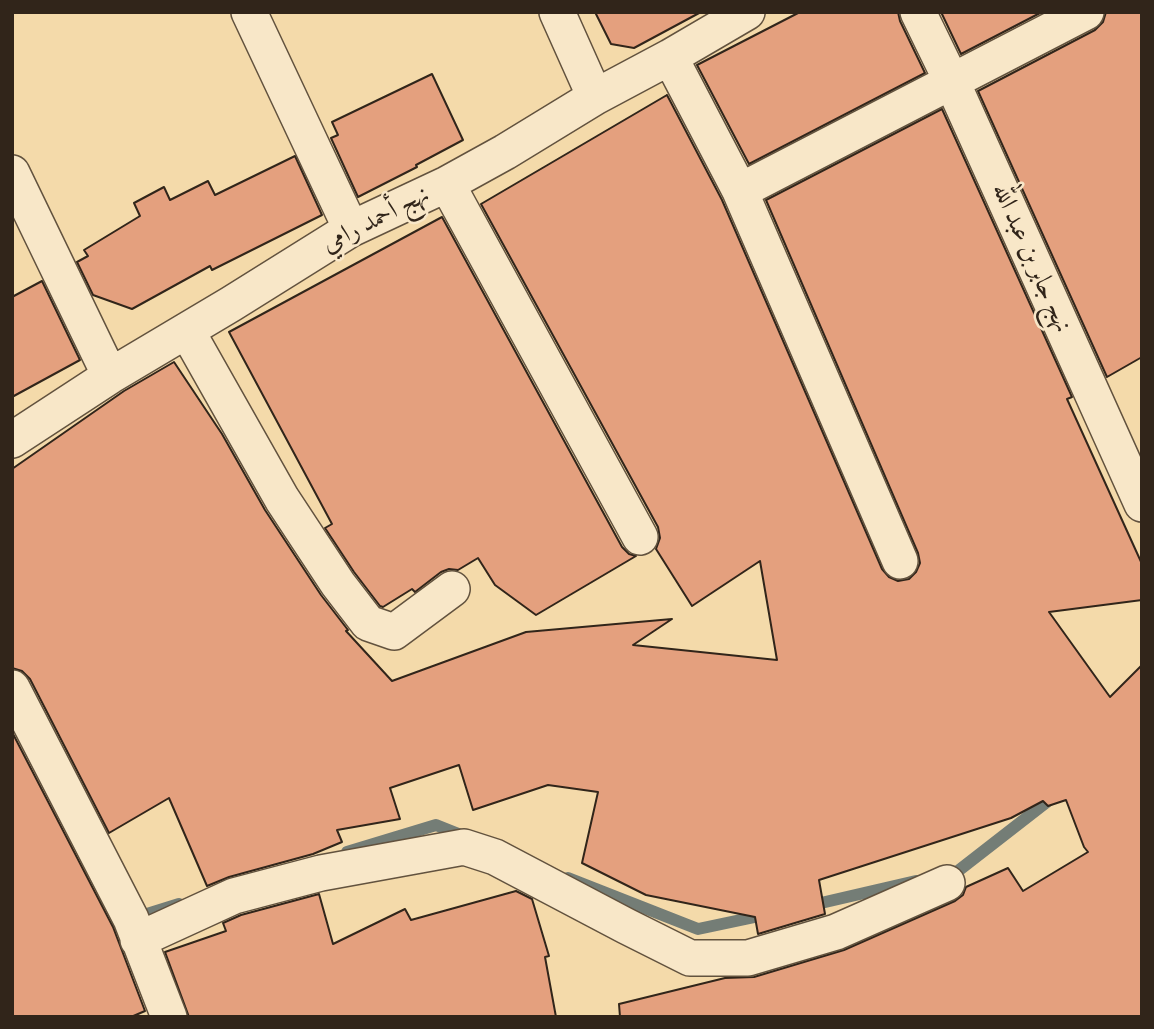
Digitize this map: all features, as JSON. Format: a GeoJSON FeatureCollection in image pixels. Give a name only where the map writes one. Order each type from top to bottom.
{"type":"FeatureCollection","features":[{"type":"Feature","properties":{"kind":"street"},"geometry":{"type":"LineString","coordinates":[[249,12],[351,229]]}},
{"type":"Feature","properties":{"kind":"street"},"geometry":{"type":"LineString","coordinates":[[557,12],[595,97]]}},
{"type":"Feature","properties":{"kind":"street","name":"نهج أحمد رامي"},"geometry":{"type":"LineString","coordinates":[[12,440],[110,376],[351,229],[447,184],[747,12]]}},
{"type":"Feature","properties":{"kind":"street","name":"نهج جابر بن عبد الله"},"geometry":{"type":"LineString","coordinates":[[918,12],[1142,504]]}},
{"type":"Feature","properties":{"kind":"street"},"geometry":{"type":"LineString","coordinates":[[740,191],[1086,12]]}},
{"type":"Feature","properties":{"kind":"street"},"geometry":{"type":"LineString","coordinates":[[670,57],[740,191],[900,561]]}},
{"type":"Feature","properties":{"kind":"street"},"geometry":{"type":"LineString","coordinates":[[12,173],[110,376]]}},
{"type":"Feature","properties":{"kind":"street"},"geometry":{"type":"LineString","coordinates":[[447,184],[639,537]]}},
{"type":"Feature","properties":{"kind":"street"},"geometry":{"type":"LineString","coordinates":[[187,331],[282,499],[338,584],[368,623],[394,632],[452,589]]}},
{"type":"Feature","properties":{"kind":"street"},"geometry":{"type":"LineString","coordinates":[[12,688],[131,919],[169,1017]]}},
{"type":"Feature","properties":{"kind":"street"},"geometry":{"type":"LineString","coordinates":[[138,940],[233,896],[321,873],[464,847],[495,857],[690,958],[748,958],[836,932],[947,884]]}},
{"type":"Feature","properties":{"kind":"building"},"geometry":{"type":"Polygon","coordinates":[[[595,12],[701,12],[634,48],[611,44],[595,12]]]}},
{"type":"Feature","properties":{"kind":"building"},"geometry":{"type":"Polygon","coordinates":[[[800,12],[898,12],[925,73],[749,164],[697,65],[800,12]]]}},
{"type":"Feature","properties":{"kind":"building"},"geometry":{"type":"Polygon","coordinates":[[[941,12],[1042,12],[961,54],[941,12]]]}},
{"type":"Feature","properties":{"kind":"building"},"geometry":{"type":"Polygon","coordinates":[[[1106,12],[1142,12],[1142,357],[1107,377],[978,91],[1095,30],[1103,22],[1106,12]]]}},
{"type":"Feature","properties":{"kind":"building"},"geometry":{"type":"Polygon","coordinates":[[[432,74],[463,140],[358,197],[331,138],[338,135],[332,122],[432,74]]]}},
{"type":"Feature","properties":{"kind":"building"},"geometry":{"type":"Polygon","coordinates":[[[667,95],[722,200],[882,569],[889,577],[898,581],[909,579],[916,572],[920,563],[918,553],[766,200],[942,109],[1072,397],[1067,399],[1142,564],[1142,600],[1049,612],[1110,697],[1142,665],[1142,1017],[620,1017],[619,1004],[725,978],[754,977],[844,950],[955,901],[963,895],[966,887],[1008,868],[1023,891],[1088,852],[1066,800],[1048,806],[1043,801],[1011,818],[819,880],[825,914],[758,934],[755,917],[646,895],[582,863],[598,792],[548,785],[473,810],[459,765],[390,788],[400,819],[337,830],[342,842],[313,854],[229,877],[207,886],[169,798],[109,833],[30,679],[22,671],[12,668],[12,469],[124,391],[174,362],[222,434],[265,510],[321,595],[348,630],[346,631],[392,681],[526,632],[672,619],[633,645],[777,660],[760,561],[692,606],[656,549],[660,538],[658,527],[481,204],[667,95]]]}},
{"type":"Feature","properties":{"kind":"building"},"geometry":{"type":"Polygon","coordinates":[[[295,156],[322,215],[212,270],[210,266],[132,309],[93,295],[77,262],[88,256],[84,250],[140,216],[134,203],[164,187],[170,200],[208,181],[215,195],[295,156]]]}},
{"type":"Feature","properties":{"kind":"building"},"geometry":{"type":"Polygon","coordinates":[[[442,217],[622,547],[629,554],[636,556],[536,615],[495,585],[478,558],[458,570],[441,572],[415,592],[412,589],[383,607],[380,606],[325,528],[332,524],[229,332],[442,217]]]}},
{"type":"Feature","properties":{"kind":"building"},"geometry":{"type":"Polygon","coordinates":[[[42,281],[80,360],[12,397],[12,297],[42,281]]]}},
{"type":"Feature","properties":{"kind":"building"},"geometry":{"type":"Polygon","coordinates":[[[12,732],[113,927],[145,1011],[131,1017],[12,1017],[12,732]]]}},
{"type":"Feature","properties":{"kind":"building"},"geometry":{"type":"Polygon","coordinates":[[[516,891],[532,899],[549,956],[545,957],[556,1017],[189,1017],[165,952],[226,931],[223,923],[241,915],[319,894],[333,944],[405,909],[411,920],[516,891]]]}},
{"type":"Feature","properties":{"kind":"waterway"},"geometry":{"type":"LineString","coordinates":[[944,874],[958,871],[1057,794]]}},
{"type":"Feature","properties":{"kind":"waterway"},"geometry":{"type":"LineString","coordinates":[[347,852],[436,825],[466,837]]}},
{"type":"Feature","properties":{"kind":"waterway"},"geometry":{"type":"LineString","coordinates":[[568,878],[698,929],[769,914]]}},
{"type":"Feature","properties":{"kind":"waterway"},"geometry":{"type":"LineString","coordinates":[[808,906],[916,881]]}},
{"type":"Feature","properties":{"kind":"waterway"},"geometry":{"type":"LineString","coordinates":[[99,936],[131,919],[179,904]]}}]}
